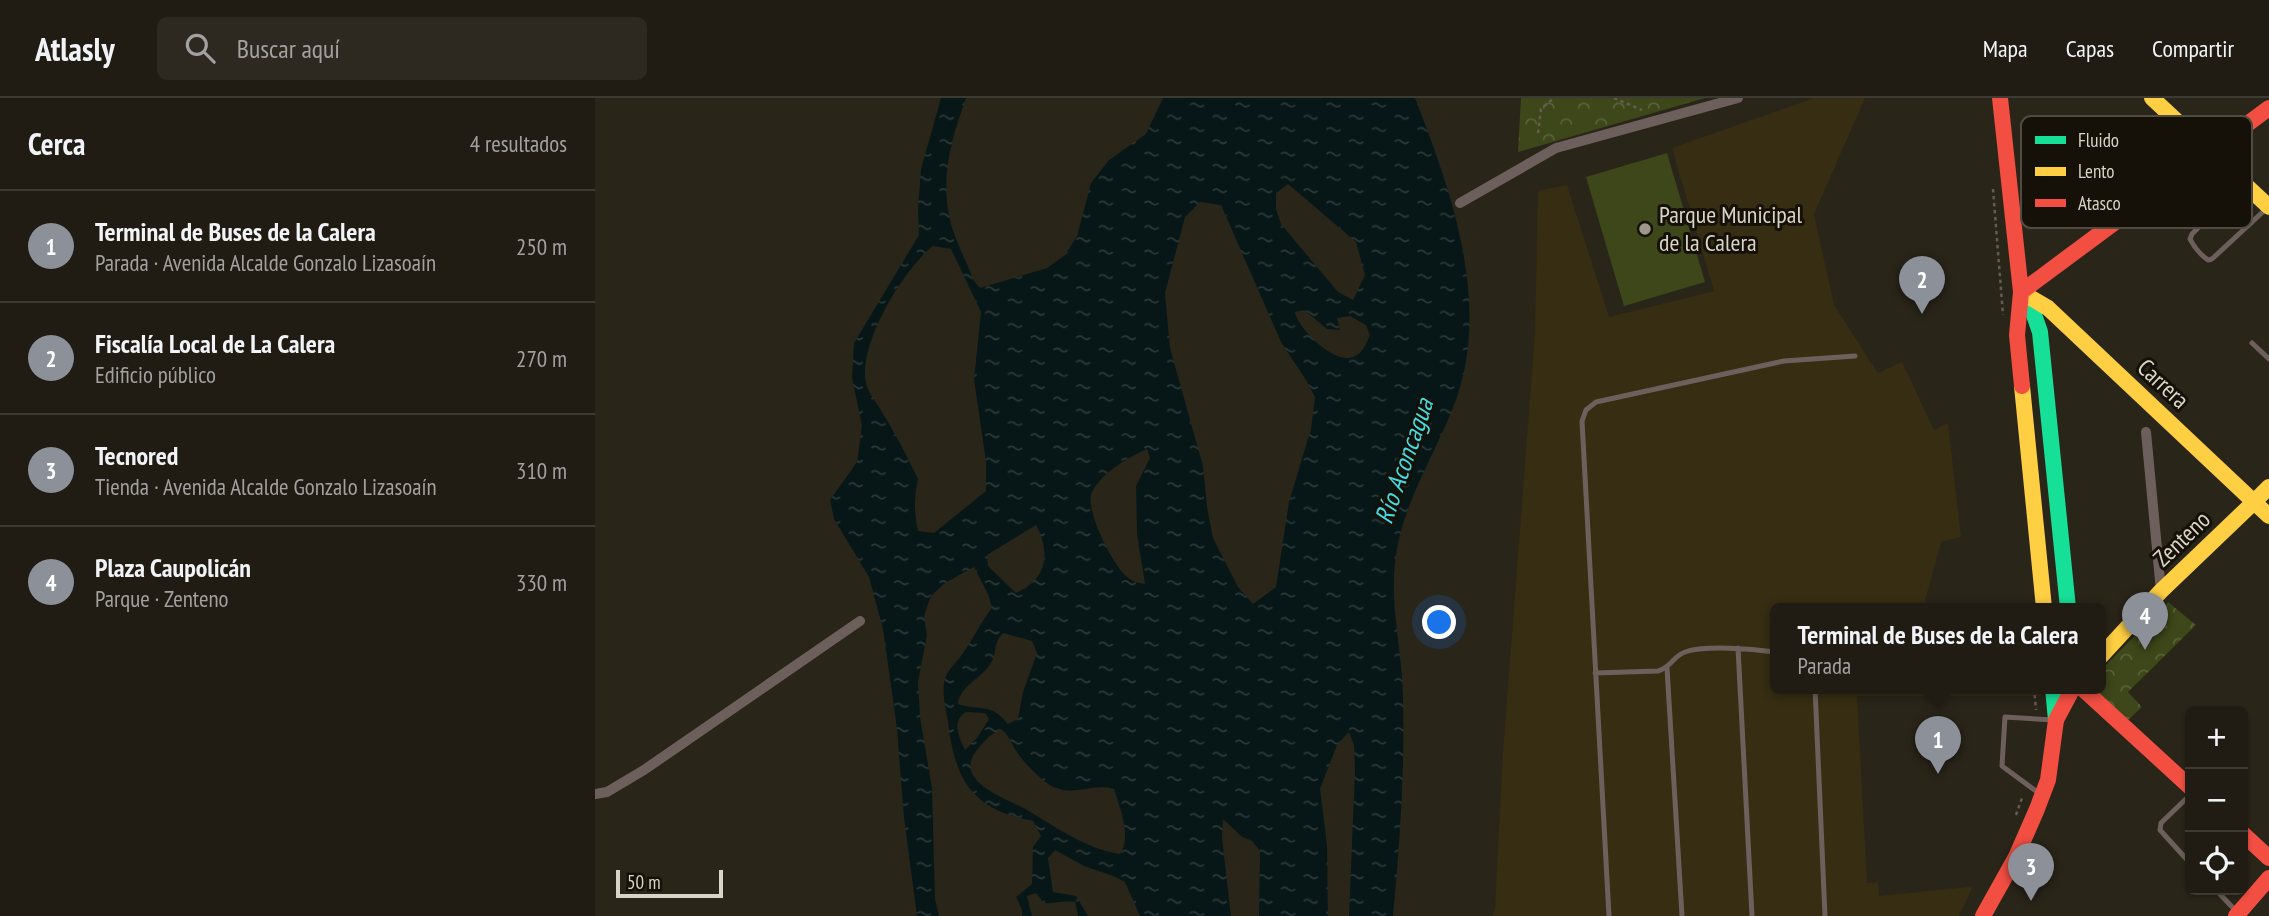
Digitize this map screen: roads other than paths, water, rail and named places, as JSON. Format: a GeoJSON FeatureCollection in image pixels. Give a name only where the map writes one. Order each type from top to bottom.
{"type":"FeatureCollection","features":[{"type":"Feature","properties":{"kind":"main road"},"geometry":{"type":"LineString","coordinates":[[2000,98],[2021,292],[2017,335],[2044,603]]}},
{"type":"Feature","properties":{"kind":"main road"},"geometry":{"type":"LineString","coordinates":[[2152,98],[2171,116]]}},
{"type":"Feature","properties":{"kind":"main road"},"geometry":{"type":"LineString","coordinates":[[2252,120],[2269,108]]}},
{"type":"Feature","properties":{"kind":"main road"},"geometry":{"type":"LineString","coordinates":[[2252,192],[2269,207]]}},
{"type":"Feature","properties":{"kind":"main road"},"geometry":{"type":"LineString","coordinates":[[2021,292],[2107,228]]}},
{"type":"Feature","properties":{"kind":"main road"},"geometry":{"type":"LineString","coordinates":[[2021,292],[2032,309],[2040,332],[2067,603]]}},
{"type":"Feature","properties":{"kind":"main road","name":"Carrera"},"geometry":{"type":"LineString","coordinates":[[2021,292],[2048,307],[2269,516]]}},
{"type":"Feature","properties":{"kind":"main road","name":"Zenteno"},"geometry":{"type":"LineString","coordinates":[[2106,651],[2161,591],[2269,487]]}},
{"type":"Feature","properties":{"kind":"main road"},"geometry":{"type":"LineString","coordinates":[[1983,916],[2016,857],[2048,780],[2056,720],[2054,694]]}},
{"type":"Feature","properties":{"kind":"main road"},"geometry":{"type":"LineString","coordinates":[[2056,720],[2070,694]]}},
{"type":"Feature","properties":{"kind":"main road"},"geometry":{"type":"LineString","coordinates":[[2089,694],[2185,782]]}},
{"type":"Feature","properties":{"kind":"main road"},"geometry":{"type":"LineString","coordinates":[[2248,839],[2269,858]]}},
{"type":"Feature","properties":{"kind":"main road"},"geometry":{"type":"LineString","coordinates":[[2237,914],[2269,878]]}},
{"type":"Feature","properties":{"kind":"street"},"geometry":{"type":"LineString","coordinates":[[1460,203],[1556,148],[1738,98]]}},
{"type":"Feature","properties":{"kind":"street"},"geometry":{"type":"LineString","coordinates":[[2146,432],[2161,591]]}},
{"type":"Feature","properties":{"kind":"street"},"geometry":{"type":"LineString","coordinates":[[595,794],[607,792],[644,770],[860,621]]}},
{"type":"Feature","properties":{"kind":"lane"},"geometry":{"type":"LineString","coordinates":[[2252,222],[2269,207]]}},
{"type":"Feature","properties":{"kind":"lane"},"geometry":{"type":"LineString","coordinates":[[2198,228],[2190,239],[2208,260],[2246,228]]}},
{"type":"Feature","properties":{"kind":"lane"},"geometry":{"type":"LineString","coordinates":[[2252,343],[2269,359]]}},
{"type":"Feature","properties":{"kind":"lane"},"geometry":{"type":"LineString","coordinates":[[1609,916],[1582,421],[1586,410],[1596,402],[1784,360],[1855,356]]}},
{"type":"Feature","properties":{"kind":"lane"},"geometry":{"type":"LineString","coordinates":[[1595,673],[1658,671],[1667,668],[1685,652],[1738,648],[1770,651]]}},
{"type":"Feature","properties":{"kind":"lane"},"geometry":{"type":"LineString","coordinates":[[1738,648],[1752,916]]}},
{"type":"Feature","properties":{"kind":"lane"},"geometry":{"type":"LineString","coordinates":[[1667,668],[1682,916]]}},
{"type":"Feature","properties":{"kind":"lane"},"geometry":{"type":"LineString","coordinates":[[1815,694],[1825,916]]}},
{"type":"Feature","properties":{"kind":"lane"},"geometry":{"type":"LineString","coordinates":[[2042,796],[2002,766],[2005,717],[2056,720]]}},
{"type":"Feature","properties":{"kind":"lane"},"geometry":{"type":"LineString","coordinates":[[2185,800],[2161,823],[2160,830],[2185,858]]}},
{"type":"Feature","properties":{"kind":"lane"},"geometry":{"type":"LineString","coordinates":[[2220,895],[2237,914]]}},
{"type":"Feature","properties":{"kind":"water","name":"Río Aconcagua"},"geometry":{"type":"Polygon","coordinates":[[[941,98],[966,98],[949,156],[947,200],[957,240],[974,281],[980,288],[1047,268],[1065,255],[1077,236],[1091,183],[1109,160],[1146,134],[1163,98],[1415,98],[1453,208],[1468,286],[1469,324],[1466,363],[1456,400],[1404,520],[1395,563],[1394,596],[1402,678],[1403,723],[1401,806],[1393,916],[1349,916],[1355,770],[1354,745],[1349,732],[1337,745],[1320,789],[1327,845],[1328,916],[1259,916],[1260,851],[1252,841],[1242,837],[1223,819],[1222,838],[1231,916],[1140,916],[1125,882],[1084,866],[1055,850],[1048,858],[1053,892],[1076,896],[1088,916],[1078,916],[1075,902],[1044,903],[1036,893],[1027,896],[1032,916],[1022,916],[1016,897],[1032,884],[1033,847],[1041,836],[1033,821],[995,809],[970,789],[956,760],[944,700],[946,676],[992,608],[974,567],[945,583],[931,596],[924,616],[927,635],[918,682],[920,717],[932,788],[935,899],[939,916],[917,916],[904,818],[897,729],[883,629],[869,577],[834,519],[830,500],[857,462],[862,426],[852,378],[854,343],[919,235],[921,169],[941,98]],[[1288,184],[1276,193],[1276,209],[1281,224],[1338,292],[1353,300],[1365,275],[1356,242],[1288,184]],[[1200,202],[1185,217],[1165,293],[1170,348],[1203,466],[1213,538],[1238,587],[1253,604],[1276,587],[1289,502],[1311,429],[1315,397],[1281,342],[1221,205],[1200,202]],[[933,246],[908,272],[895,291],[874,333],[867,354],[865,373],[869,392],[918,479],[915,505],[918,531],[934,533],[986,491],[986,462],[974,379],[981,312],[951,249],[933,246]],[[1304,310],[1295,312],[1318,344],[1345,358],[1359,353],[1370,335],[1366,325],[1350,316],[1337,318],[1340,330],[1327,329],[1304,310]],[[1147,449],[1102,478],[1092,492],[1092,510],[1101,535],[1120,569],[1127,577],[1145,584],[1137,534],[1136,486],[1150,458],[1147,449]],[[1036,525],[987,555],[988,566],[1016,593],[1034,581],[1040,573],[1044,556],[1044,546],[1036,525]],[[1003,633],[989,666],[963,691],[958,704],[995,712],[1008,724],[1018,719],[1023,692],[1037,653],[1032,641],[1003,633]],[[966,712],[961,716],[958,725],[965,750],[977,738],[989,719],[985,713],[966,712]],[[1001,729],[991,735],[971,761],[971,771],[985,788],[1072,836],[1095,847],[1120,854],[1125,831],[1114,789],[1100,787],[1069,791],[1055,788],[1026,764],[1001,729]]]}},
{"type":"Feature","properties":{"kind":"place","name":"Parque Municipal de la Calera"},"geometry":{"type":"Point","coordinates":[1645,229]}},
{"type":"Feature","properties":{"kind":"place","name":"Fiscalía Local de La Calera"},"geometry":{"type":"Point","coordinates":[1922,314]}},
{"type":"Feature","properties":{"kind":"place","name":"Plaza Caupolicán"},"geometry":{"type":"Point","coordinates":[2145,650]}},
{"type":"Feature","properties":{"kind":"place","name":"Terminal de Buses de la Calera"},"geometry":{"type":"Point","coordinates":[1938,774]}},
{"type":"Feature","properties":{"kind":"place","name":"Tecnored"},"geometry":{"type":"Point","coordinates":[2031,901]}}]}
